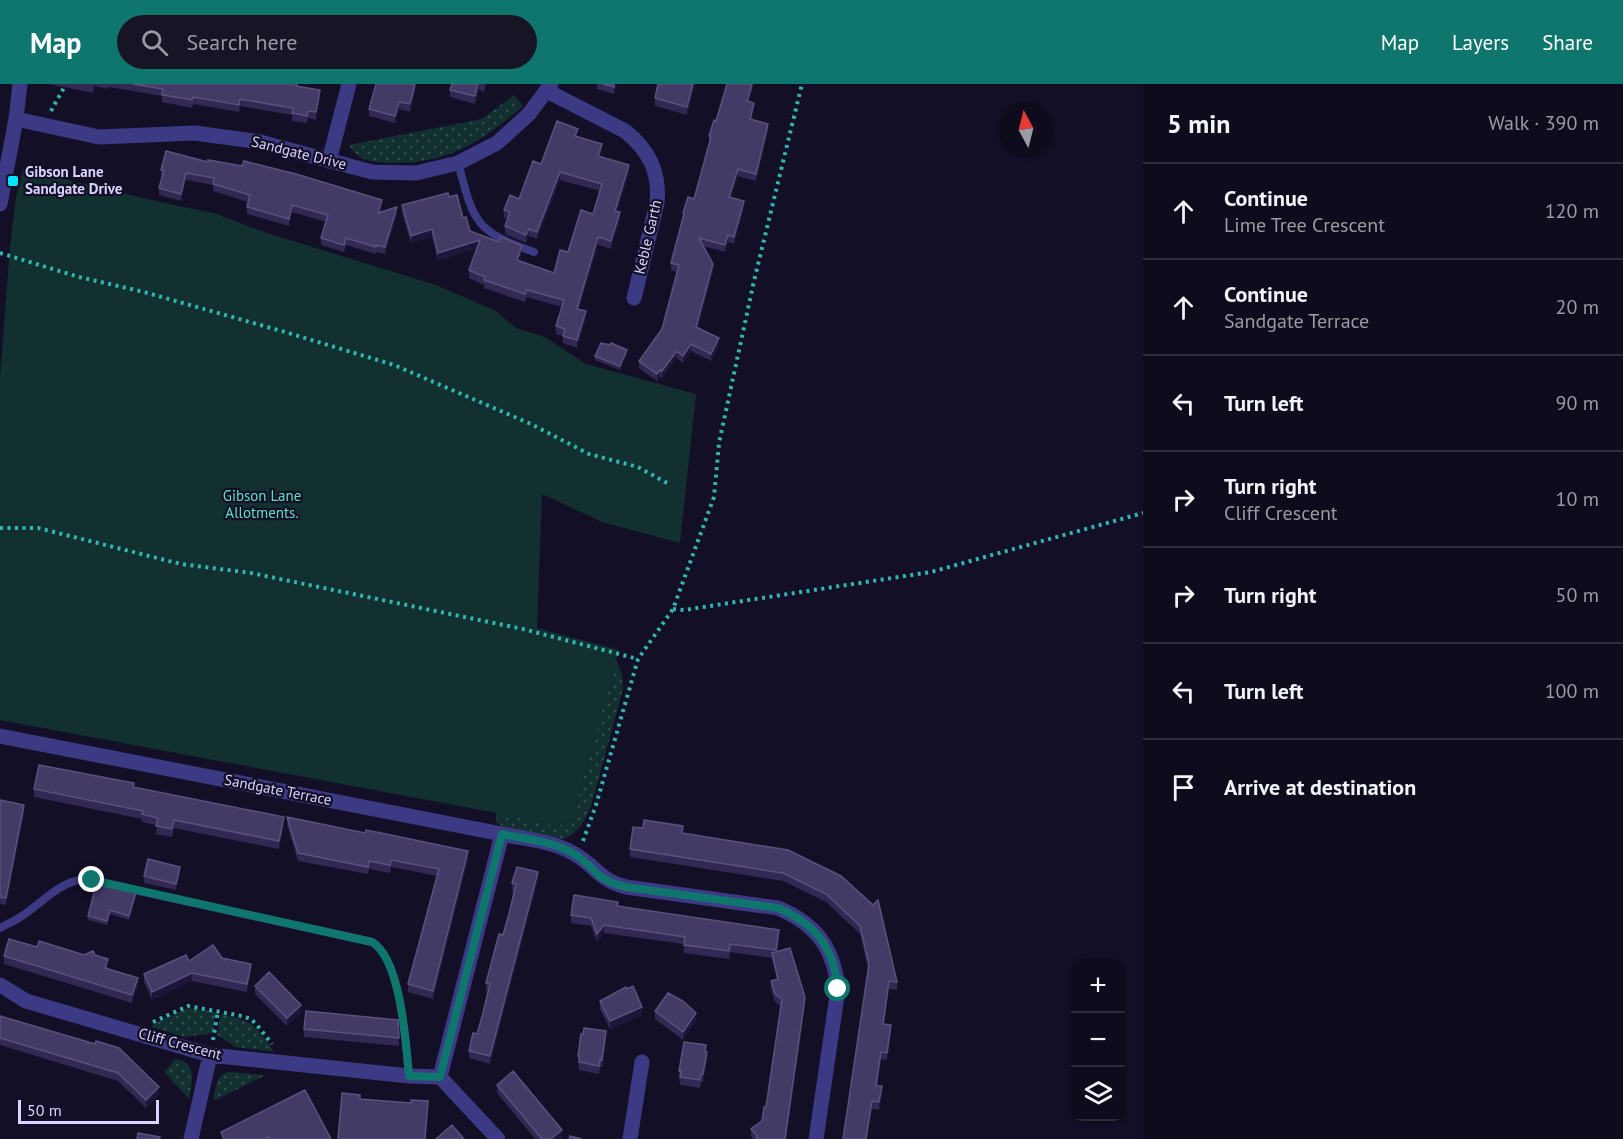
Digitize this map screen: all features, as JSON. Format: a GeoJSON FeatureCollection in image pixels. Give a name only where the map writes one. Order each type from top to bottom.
{"type":"FeatureCollection","features":[{"type":"Feature","properties":{"kind":"street"},"geometry":{"type":"LineString","coordinates":[[0,204],[16,119],[20,84]]}},
{"type":"Feature","properties":{"kind":"street"},"geometry":{"type":"LineString","coordinates":[[329,161],[349,84]]}},
{"type":"Feature","properties":{"kind":"street","name":"Sandgate Drive"},"geometry":{"type":"LineString","coordinates":[[16,119],[99,137],[195,132],[260,142],[372,172],[416,173],[458,163],[484,150],[508,134],[530,114],[549,87]]}},
{"type":"Feature","properties":{"kind":"street","name":"Keble Garth"},"geometry":{"type":"LineString","coordinates":[[549,87],[625,131],[641,145],[652,162],[658,189],[657,203],[634,298]]}},
{"type":"Feature","properties":{"kind":"street","name":"Sandgate Terrace"},"geometry":{"type":"LineString","coordinates":[[0,736],[557,846],[578,856],[613,884],[778,908],[805,922],[817,933],[832,959],[838,989],[816,1139]]}},
{"type":"Feature","properties":{"kind":"street"},"geometry":{"type":"LineString","coordinates":[[498,1139],[440,1077],[502,834]]}},
{"type":"Feature","properties":{"kind":"street","name":"Cliff Crescent"},"geometry":{"type":"LineString","coordinates":[[0,985],[26,1001],[210,1055],[409,1076],[440,1077]]}},
{"type":"Feature","properties":{"kind":"street"},"geometry":{"type":"LineString","coordinates":[[191,1139],[210,1055]]}},
{"type":"Feature","properties":{"kind":"street"},"geometry":{"type":"LineString","coordinates":[[630,1139],[642,1062]]}},
{"type":"Feature","properties":{"kind":"lane"},"geometry":{"type":"LineString","coordinates":[[458,163],[468,201],[483,226],[495,237],[534,252]]}},
{"type":"Feature","properties":{"kind":"lane"},"geometry":{"type":"LineString","coordinates":[[0,928],[21,917],[40,901],[68,883],[84,879],[372,942],[382,949],[395,981],[405,1029],[409,1076]]}},
{"type":"Feature","properties":{"kind":"path"},"geometry":{"type":"LineString","coordinates":[[44,124],[66,84]]}},
{"type":"Feature","properties":{"kind":"path"},"geometry":{"type":"LineString","coordinates":[[578,856],[596,805],[638,659],[673,609],[714,498],[722,431],[754,282],[802,84]]}},
{"type":"Feature","properties":{"kind":"path"},"geometry":{"type":"LineString","coordinates":[[0,253],[79,277],[144,292],[285,332],[394,365],[531,424],[589,454],[638,467],[667,483]]}},
{"type":"Feature","properties":{"kind":"path"},"geometry":{"type":"LineString","coordinates":[[673,609],[684,610],[931,572],[1143,513]]}},
{"type":"Feature","properties":{"kind":"path"},"geometry":{"type":"LineString","coordinates":[[0,528],[38,528],[181,564],[250,573],[524,629],[638,659]]}},
{"type":"Feature","properties":{"kind":"path"},"geometry":{"type":"LineString","coordinates":[[133,1032],[188,1006],[219,1011],[251,1019],[284,1062]]}},
{"type":"Feature","properties":{"kind":"path"},"geometry":{"type":"LineString","coordinates":[[210,1055],[219,1011]]}},
{"type":"Feature","properties":{"kind":"green space"},"geometry":{"type":"Polygon","coordinates":[[[514,95],[523,106],[478,140],[446,155],[409,163],[377,162],[361,157],[349,145],[482,119],[514,95]]]}},
{"type":"Feature","properties":{"kind":"green space","name":"Gibson Lane Allotments."},"geometry":{"type":"Polygon","coordinates":[[[23,169],[214,213],[264,232],[436,285],[496,311],[516,328],[545,337],[586,364],[696,394],[680,543],[602,522],[542,494],[537,628],[619,650],[572,820],[555,827],[539,821],[0,720],[0,378],[10,246],[16,197],[23,169]]]}},
{"type":"Feature","properties":{"kind":"green space"},"geometry":{"type":"Polygon","coordinates":[[[616,660],[622,674],[623,689],[592,803],[582,824],[564,839],[505,828],[496,822],[496,813],[539,821],[555,827],[572,820],[616,660]]]}},
{"type":"Feature","properties":{"kind":"green space"},"geometry":{"type":"Polygon","coordinates":[[[188,1008],[216,1012],[213,1033],[184,1037],[152,1027],[153,1024],[188,1008]]]}},
{"type":"Feature","properties":{"kind":"green space"},"geometry":{"type":"Polygon","coordinates":[[[221,1014],[253,1025],[274,1052],[236,1047],[217,1035],[221,1014]]]}},
{"type":"Feature","properties":{"kind":"green space"},"geometry":{"type":"Polygon","coordinates":[[[176,1059],[183,1061],[191,1069],[189,1099],[164,1072],[176,1059]]]}},
{"type":"Feature","properties":{"kind":"green space"},"geometry":{"type":"Polygon","coordinates":[[[228,1072],[264,1076],[213,1099],[219,1079],[228,1072]]]}},
{"type":"Feature","properties":{"kind":"building"},"geometry":{"type":"Polygon","coordinates":[[[133,84],[297,84],[296,86],[320,90],[316,112],[308,111],[307,116],[292,113],[293,108],[240,99],[239,105],[193,97],[192,100],[162,95],[163,89],[133,84]]]}},
{"type":"Feature","properties":{"kind":"building"},"geometry":{"type":"Polygon","coordinates":[[[376,84],[415,85],[410,104],[399,102],[395,116],[369,109],[376,84]]]}},
{"type":"Feature","properties":{"kind":"building"},"geometry":{"type":"Polygon","coordinates":[[[452,84],[478,84],[475,96],[450,90],[452,84]]]}},
{"type":"Feature","properties":{"kind":"building"},"geometry":{"type":"Polygon","coordinates":[[[658,84],[693,84],[687,107],[655,98],[658,84]]]}},
{"type":"Feature","properties":{"kind":"building"},"geometry":{"type":"Polygon","coordinates":[[[727,84],[752,85],[747,101],[754,103],[750,119],[768,124],[756,174],[738,169],[729,197],[744,201],[734,237],[728,235],[725,245],[699,238],[713,264],[696,327],[719,338],[711,354],[691,344],[683,356],[677,351],[662,371],[660,370],[657,374],[639,361],[662,329],[679,265],[671,263],[683,213],[688,197],[694,199],[711,137],[709,136],[727,84]]]}},
{"type":"Feature","properties":{"kind":"building"},"geometry":{"type":"Polygon","coordinates":[[[557,121],[578,129],[575,136],[602,144],[598,156],[629,165],[615,211],[620,212],[611,241],[598,237],[577,309],[586,311],[577,340],[563,336],[565,329],[556,326],[564,300],[527,290],[525,294],[484,280],[485,277],[469,270],[480,240],[438,253],[432,229],[411,236],[402,205],[448,193],[449,197],[457,195],[463,218],[466,217],[470,231],[499,242],[501,237],[522,246],[517,260],[554,273],[560,250],[568,252],[581,210],[593,214],[602,184],[560,172],[537,232],[529,229],[526,235],[505,226],[510,212],[504,210],[510,195],[519,199],[533,161],[541,164],[557,121]]]}},
{"type":"Feature","properties":{"kind":"building"},"geometry":{"type":"Polygon","coordinates":[[[166,151],[208,162],[208,160],[242,166],[244,161],[382,200],[378,213],[397,207],[385,247],[376,245],[376,247],[346,238],[344,245],[321,238],[328,215],[292,205],[289,219],[247,207],[250,195],[213,184],[214,178],[186,173],[181,194],[159,188],[166,151]]]}},
{"type":"Feature","properties":{"kind":"building"},"geometry":{"type":"Polygon","coordinates":[[[601,343],[610,345],[611,343],[627,350],[620,366],[595,356],[601,343]]]}},
{"type":"Feature","properties":{"kind":"building"},"geometry":{"type":"Polygon","coordinates":[[[39,765],[134,783],[133,787],[284,817],[279,841],[174,820],[172,829],[156,826],[158,818],[142,814],[143,811],[34,789],[39,765]]]}},
{"type":"Feature","properties":{"kind":"building"},"geometry":{"type":"Polygon","coordinates":[[[0,800],[24,805],[6,898],[0,897],[0,800]]]}},
{"type":"Feature","properties":{"kind":"building"},"geometry":{"type":"Polygon","coordinates":[[[287,817],[365,833],[366,830],[468,851],[433,991],[408,984],[439,869],[391,860],[390,865],[369,861],[368,867],[298,853],[287,817]]]}},
{"type":"Feature","properties":{"kind":"building"},"geometry":{"type":"Polygon","coordinates":[[[644,820],[683,826],[682,833],[788,850],[841,876],[873,905],[878,900],[897,982],[889,981],[883,1024],[891,1025],[887,1053],[881,1052],[876,1086],[882,1086],[879,1102],[872,1101],[866,1139],[843,1139],[869,964],[860,926],[826,894],[783,873],[630,849],[633,827],[643,828],[644,820]]]}},
{"type":"Feature","properties":{"kind":"building"},"geometry":{"type":"Polygon","coordinates":[[[148,859],[180,867],[176,884],[144,876],[148,859]]]}},
{"type":"Feature","properties":{"kind":"building"},"geometry":{"type":"Polygon","coordinates":[[[517,867],[538,872],[490,1056],[469,1051],[473,1033],[477,1034],[482,1017],[490,984],[486,983],[499,934],[503,935],[510,910],[516,884],[512,883],[517,867]]]}},
{"type":"Feature","properties":{"kind":"building"},"geometry":{"type":"Polygon","coordinates":[[[96,885],[136,892],[129,916],[110,910],[107,921],[88,916],[96,885]]]}},
{"type":"Feature","properties":{"kind":"building"},"geometry":{"type":"Polygon","coordinates":[[[574,895],[618,902],[617,906],[779,930],[776,950],[730,944],[729,951],[684,945],[685,937],[604,925],[597,934],[591,918],[571,915],[574,895]]]}},
{"type":"Feature","properties":{"kind":"building"},"geometry":{"type":"Polygon","coordinates":[[[9,939],[37,947],[39,941],[84,955],[93,951],[95,955],[108,959],[105,968],[138,978],[132,995],[4,956],[9,939]]]}},
{"type":"Feature","properties":{"kind":"building"},"geometry":{"type":"Polygon","coordinates":[[[213,945],[222,958],[251,964],[247,984],[192,973],[152,992],[144,974],[186,955],[189,961],[213,945]]]}},
{"type":"Feature","properties":{"kind":"building"},"geometry":{"type":"Polygon","coordinates":[[[790,948],[805,997],[785,1139],[756,1139],[757,1136],[751,1129],[762,1121],[764,1107],[766,1107],[782,999],[775,994],[771,981],[778,979],[772,953],[790,948]]]}},
{"type":"Feature","properties":{"kind":"building"},"geometry":{"type":"Polygon","coordinates":[[[269,972],[301,1005],[287,1018],[255,986],[269,972]]]}},
{"type":"Feature","properties":{"kind":"building"},"geometry":{"type":"Polygon","coordinates":[[[633,986],[642,1007],[610,1021],[600,1001],[626,987],[627,989],[633,986]]]}},
{"type":"Feature","properties":{"kind":"building"},"geometry":{"type":"Polygon","coordinates":[[[668,993],[683,1001],[696,1013],[683,1032],[655,1011],[668,993]]]}},
{"type":"Feature","properties":{"kind":"building"},"geometry":{"type":"Polygon","coordinates":[[[306,1011],[398,1020],[399,1038],[304,1029],[306,1011]]]}},
{"type":"Feature","properties":{"kind":"building"},"geometry":{"type":"Polygon","coordinates":[[[0,1016],[95,1044],[96,1041],[119,1048],[159,1087],[146,1100],[118,1073],[0,1038],[0,1016]]]}},
{"type":"Feature","properties":{"kind":"building"},"geometry":{"type":"Polygon","coordinates":[[[584,1028],[606,1031],[599,1066],[579,1062],[581,1034],[584,1028]]]}},
{"type":"Feature","properties":{"kind":"building"},"geometry":{"type":"Polygon","coordinates":[[[684,1042],[706,1045],[705,1052],[707,1052],[700,1080],[680,1077],[684,1042]]]}},
{"type":"Feature","properties":{"kind":"building"},"geometry":{"type":"Polygon","coordinates":[[[513,1071],[562,1130],[551,1139],[542,1139],[497,1085],[513,1071]]]}},
{"type":"Feature","properties":{"kind":"building"},"geometry":{"type":"Polygon","coordinates":[[[305,1090],[331,1139],[269,1139],[268,1137],[264,1139],[224,1139],[221,1132],[305,1090]]]}},
{"type":"Feature","properties":{"kind":"building"},"geometry":{"type":"Polygon","coordinates":[[[342,1093],[360,1095],[360,1099],[411,1103],[411,1100],[428,1101],[425,1139],[338,1139],[342,1093]]]}},
{"type":"Feature","properties":{"kind":"building"},"geometry":{"type":"Polygon","coordinates":[[[452,1125],[464,1139],[436,1139],[452,1125]]]}},
{"type":"Feature","properties":{"kind":"building"},"geometry":{"type":"Polygon","coordinates":[[[138,1133],[160,1137],[159,1139],[137,1139],[138,1133]]]}},
{"type":"Feature","properties":{"kind":"place","name":"Gibson Lane Sandgate Drive"},"geometry":{"type":"Point","coordinates":[13,181]}},
{"type":"Feature","properties":{"kind":"route"},"geometry":{"type":"LineString","coordinates":[[92,880],[378,945],[382,949],[395,981],[405,1029],[409,1076],[440,1077],[502,834],[557,846],[569,851],[581,857],[613,884],[778,908],[792,914],[805,922],[826,945],[837,973],[838,989]]}}]}
